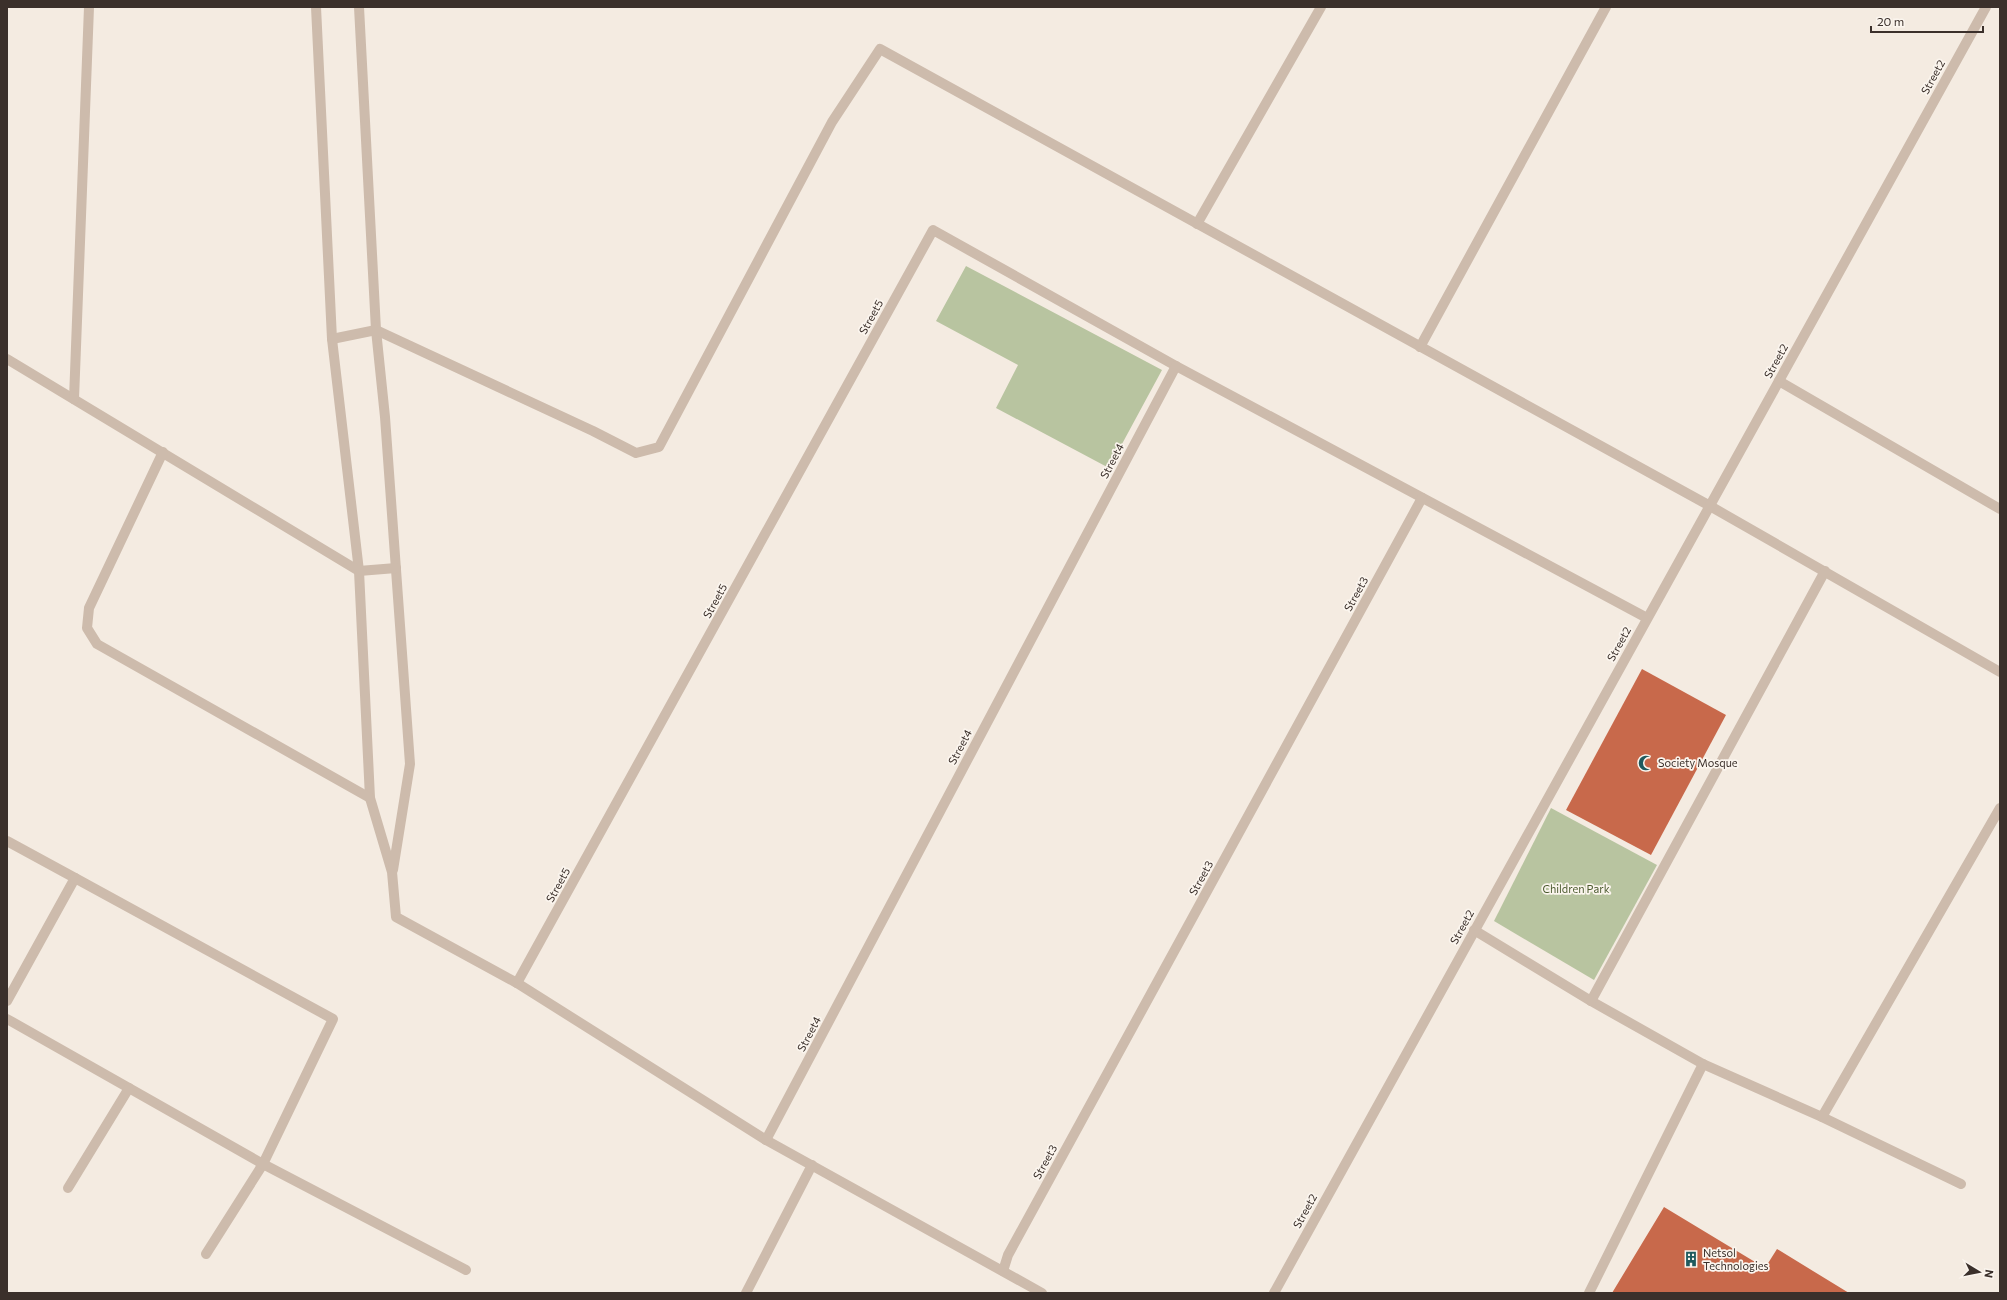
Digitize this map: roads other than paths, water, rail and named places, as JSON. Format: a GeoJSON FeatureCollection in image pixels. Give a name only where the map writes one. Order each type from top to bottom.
{"type":"FeatureCollection","features":[{"type":"Feature","properties":{"kind":"street"},"geometry":{"type":"LineString","coordinates":[[74,399],[89,7]]}},
{"type":"Feature","properties":{"kind":"street"},"geometry":{"type":"LineString","coordinates":[[316,7],[332,339],[359,571],[370,798],[392,872],[396,917],[517,983],[766,1140],[1042,1293]]}},
{"type":"Feature","properties":{"kind":"street"},"geometry":{"type":"LineString","coordinates":[[359,7],[376,330],[385,417],[410,764],[392,872]]}},
{"type":"Feature","properties":{"kind":"street"},"geometry":{"type":"LineString","coordinates":[[1197,224],[1321,7]]}},
{"type":"Feature","properties":{"kind":"street"},"geometry":{"type":"LineString","coordinates":[[1420,347],[1606,7]]}},
{"type":"Feature","properties":{"kind":"street","name":"Street2"},"geometry":{"type":"LineString","coordinates":[[1274,1293],[1986,7]]}},
{"type":"Feature","properties":{"kind":"street"},"geometry":{"type":"LineString","coordinates":[[332,339],[376,330],[593,431],[636,453],[659,447],[832,122],[880,49],[1710,506],[2000,672]]}},
{"type":"Feature","properties":{"kind":"street","name":"Street5"},"geometry":{"type":"LineString","coordinates":[[517,983],[933,230],[1176,366]]}},
{"type":"Feature","properties":{"kind":"street"},"geometry":{"type":"LineString","coordinates":[[7,359],[359,571],[396,568]]}},
{"type":"Feature","properties":{"kind":"street"},"geometry":{"type":"LineString","coordinates":[[1176,366],[1648,618]]}},
{"type":"Feature","properties":{"kind":"street","name":"Street4"},"geometry":{"type":"LineString","coordinates":[[766,1140],[1176,366]]}},
{"type":"Feature","properties":{"kind":"street"},"geometry":{"type":"LineString","coordinates":[[1779,381],[2000,509]]}},
{"type":"Feature","properties":{"kind":"street"},"geometry":{"type":"LineString","coordinates":[[163,452],[89,608],[87,628],[97,644],[370,798]]}},
{"type":"Feature","properties":{"kind":"street","name":"Street3"},"geometry":{"type":"LineString","coordinates":[[1003,1272],[1008,1255],[1422,498]]}},
{"type":"Feature","properties":{"kind":"street"},"geometry":{"type":"LineString","coordinates":[[1591,1001],[1825,571]]}},
{"type":"Feature","properties":{"kind":"street"},"geometry":{"type":"LineString","coordinates":[[1822,1117],[2000,808]]}},
{"type":"Feature","properties":{"kind":"street"},"geometry":{"type":"LineString","coordinates":[[7,841],[333,1018],[262,1164],[206,1254]]}},
{"type":"Feature","properties":{"kind":"street"},"geometry":{"type":"LineString","coordinates":[[7,1001],[75,878]]}},
{"type":"Feature","properties":{"kind":"street"},"geometry":{"type":"LineString","coordinates":[[1474,930],[1591,1001],[1703,1064],[1822,1117],[1961,1184]]}},
{"type":"Feature","properties":{"kind":"street"},"geometry":{"type":"LineString","coordinates":[[7,1018],[262,1164],[466,1270]]}},
{"type":"Feature","properties":{"kind":"street"},"geometry":{"type":"LineString","coordinates":[[1589,1293],[1703,1064]]}},
{"type":"Feature","properties":{"kind":"street"},"geometry":{"type":"LineString","coordinates":[[68,1188],[130,1088]]}},
{"type":"Feature","properties":{"kind":"street"},"geometry":{"type":"LineString","coordinates":[[746,1293],[812,1165]]}},
{"type":"Feature","properties":{"kind":"place","name":"Society Mosque"},"geometry":{"type":"Point","coordinates":[1646,763]}},
{"type":"Feature","properties":{"kind":"place","name":"Netsol Technologies"},"geometry":{"type":"Point","coordinates":[1691,1259]}},
{"type":"Feature","properties":{"kind":"park label","name":"Children Park"},"geometry":{"type":"Point","coordinates":[1576,889]}}]}
